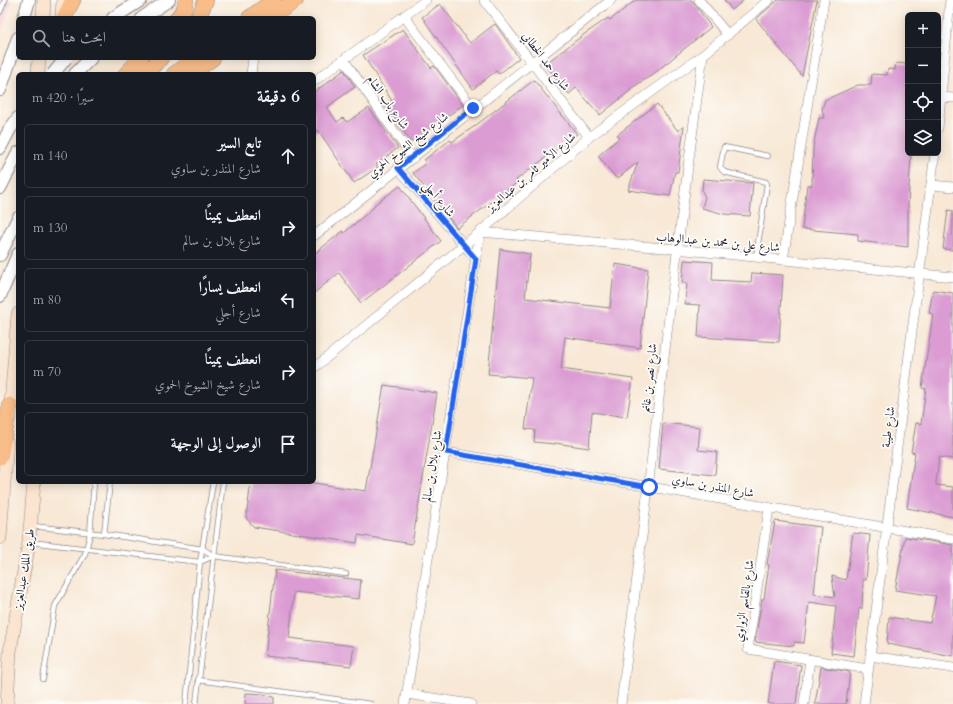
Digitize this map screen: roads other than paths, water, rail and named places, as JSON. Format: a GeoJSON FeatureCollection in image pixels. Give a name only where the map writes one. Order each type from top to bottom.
{"type":"FeatureCollection","features":[{"type":"Feature","properties":{"kind":"main road"},"geometry":{"type":"LineString","coordinates":[[42,16],[44,0]]}},
{"type":"Feature","properties":{"kind":"main road"},"geometry":{"type":"LineString","coordinates":[[63,0],[63,16]]}},
{"type":"Feature","properties":{"kind":"main road"},"geometry":{"type":"LineString","coordinates":[[64,16],[73,0]]}},
{"type":"Feature","properties":{"kind":"main road"},"geometry":{"type":"LineString","coordinates":[[179,16],[184,9],[186,0]]}},
{"type":"Feature","properties":{"kind":"main road"},"geometry":{"type":"LineString","coordinates":[[199,16],[206,0]]}},
{"type":"Feature","properties":{"kind":"main road"},"geometry":{"type":"LineString","coordinates":[[252,16],[274,0]]}},
{"type":"Feature","properties":{"kind":"main road"},"geometry":{"type":"LineString","coordinates":[[273,16],[296,0]]}},
{"type":"Feature","properties":{"kind":"main road"},"geometry":{"type":"LineString","coordinates":[[38,72],[39,60]]}},
{"type":"Feature","properties":{"kind":"main road"},"geometry":{"type":"LineString","coordinates":[[59,72],[60,60]]}},
{"type":"Feature","properties":{"kind":"main road"},"geometry":{"type":"LineString","coordinates":[[128,72],[139,60]]}},
{"type":"Feature","properties":{"kind":"main road"},"geometry":{"type":"LineString","coordinates":[[147,72],[159,60]]}},
{"type":"Feature","properties":{"kind":"main road"},"geometry":{"type":"LineString","coordinates":[[177,72],[192,60]]}},
{"type":"Feature","properties":{"kind":"main road"},"geometry":{"type":"LineString","coordinates":[[194,72],[210,60]]}},
{"type":"Feature","properties":{"kind":"main road"},"geometry":{"type":"LineString","coordinates":[[0,538],[16,337]]}},
{"type":"Feature","properties":{"kind":"main road"},"geometry":{"type":"LineString","coordinates":[[0,457],[10,405]]}},
{"type":"Feature","properties":{"kind":"main road","name":"طريق الملك عبدالعزيز"},"geometry":{"type":"LineString","coordinates":[[7,704],[10,652],[29,542],[34,484]]}},
{"type":"Feature","properties":{"kind":"street"},"geometry":{"type":"LineString","coordinates":[[116,16],[141,0]]}},
{"type":"Feature","properties":{"kind":"street"},"geometry":{"type":"LineString","coordinates":[[145,16],[169,0]]}},
{"type":"Feature","properties":{"kind":"street"},"geometry":{"type":"LineString","coordinates":[[316,80],[426,0]]}},
{"type":"Feature","properties":{"kind":"street","name":"شارع حمد الخطابي"},"geometry":{"type":"LineString","coordinates":[[484,0],[589,137]]}},
{"type":"Feature","properties":{"kind":"street","name":"شارع شيخ الشيوخ الحموي"},"geometry":{"type":"LineString","coordinates":[[316,234],[398,168],[413,158],[473,108],[611,0]]}},
{"type":"Feature","properties":{"kind":"street"},"geometry":{"type":"LineString","coordinates":[[699,0],[728,35]]}},
{"type":"Feature","properties":{"kind":"street","name":"شارع الأمير ثامر بن عبدالعزيز"},"geometry":{"type":"LineString","coordinates":[[316,366],[480,232],[589,137],[703,55],[769,0]]}},
{"type":"Feature","properties":{"kind":"street"},"geometry":{"type":"LineString","coordinates":[[782,260],[824,0]]}},
{"type":"Feature","properties":{"kind":"street"},"geometry":{"type":"LineString","coordinates":[[939,120],[950,0]]}},
{"type":"Feature","properties":{"kind":"street"},"geometry":{"type":"LineString","coordinates":[[24,16],[28,2]]}},
{"type":"Feature","properties":{"kind":"street"},"geometry":{"type":"LineString","coordinates":[[404,16],[473,108]]}},
{"type":"Feature","properties":{"kind":"street"},"geometry":{"type":"LineString","coordinates":[[0,90],[16,44]]}},
{"type":"Feature","properties":{"kind":"street","name":"شارع نصر بن غانم"},"geometry":{"type":"LineString","coordinates":[[621,704],[649,487],[676,249],[703,55]]}},
{"type":"Feature","properties":{"kind":"street"},"geometry":{"type":"LineString","coordinates":[[55,72],[64,60]]}},
{"type":"Feature","properties":{"kind":"street"},"geometry":{"type":"LineString","coordinates":[[77,72],[89,60]]}},
{"type":"Feature","properties":{"kind":"street"},"geometry":{"type":"LineString","coordinates":[[251,72],[253,60]]}},
{"type":"Feature","properties":{"kind":"street","name":"شارع باب الشام"},"geometry":{"type":"LineString","coordinates":[[344,60],[413,158]]}},
{"type":"Feature","properties":{"kind":"street"},"geometry":{"type":"LineString","coordinates":[[942,97],[953,98]]}},
{"type":"Feature","properties":{"kind":"street"},"geometry":{"type":"LineString","coordinates":[[0,148],[16,121]]}},
{"type":"Feature","properties":{"kind":"street","name":"شارع طيبة"},"geometry":{"type":"LineString","coordinates":[[864,704],[935,156]]}},
{"type":"Feature","properties":{"kind":"street"},"geometry":{"type":"LineString","coordinates":[[0,188],[16,157]]}},
{"type":"Feature","properties":{"kind":"street","name":"شارع أجلي"},"geometry":{"type":"LineString","coordinates":[[398,168],[476,259]]}},
{"type":"Feature","properties":{"kind":"street"},"geometry":{"type":"LineString","coordinates":[[931,185],[953,187]]}},
{"type":"Feature","properties":{"kind":"street"},"geometry":{"type":"LineString","coordinates":[[0,255],[16,222]]}},
{"type":"Feature","properties":{"kind":"street","name":"شارع علي بن محمد بن عبدالوهاب"},"geometry":{"type":"LineString","coordinates":[[480,232],[676,249],[953,277]]}},
{"type":"Feature","properties":{"kind":"street","name":"شارع بلال بن سالم"},"geometry":{"type":"LineString","coordinates":[[405,704],[480,232]]}},
{"type":"Feature","properties":{"kind":"street"},"geometry":{"type":"LineString","coordinates":[[0,296],[16,259]]}},
{"type":"Feature","properties":{"kind":"street","name":"شارع المنذر بن ساوي"},"geometry":{"type":"LineString","coordinates":[[446,452],[887,529],[953,539]]}},
{"type":"Feature","properties":{"kind":"street","name":"شارع بالقاسم الزواوي"},"geometry":{"type":"LineString","coordinates":[[769,508],[748,649],[868,669]]}},
{"type":"Feature","properties":{"kind":"street"},"geometry":{"type":"LineString","coordinates":[[870,656],[953,668]]}},
{"type":"Feature","properties":{"kind":"street"},"geometry":{"type":"LineString","coordinates":[[804,704],[810,660]]}},
{"type":"Feature","properties":{"kind":"street"},"geometry":{"type":"LineString","coordinates":[[407,694],[471,704]]}},
{"type":"Feature","properties":{"kind":"lane"},"geometry":{"type":"LineString","coordinates":[[0,12],[4,0]]}},
{"type":"Feature","properties":{"kind":"lane"},"geometry":{"type":"LineString","coordinates":[[756,257],[767,184],[766,182],[724,172],[720,167],[724,147],[768,156]]}},
{"type":"Feature","properties":{"kind":"lane"},"geometry":{"type":"LineString","coordinates":[[43,679],[55,606],[85,554],[90,534],[94,484]]}},
{"type":"Feature","properties":{"kind":"lane"},"geometry":{"type":"LineString","coordinates":[[104,534],[110,484]]}},
{"type":"Feature","properties":{"kind":"lane"},"geometry":{"type":"LineString","coordinates":[[186,704],[200,562],[213,484]]}},
{"type":"Feature","properties":{"kind":"lane"},"geometry":{"type":"LineString","coordinates":[[196,704],[223,484]]}},
{"type":"Feature","properties":{"kind":"lane"},"geometry":{"type":"LineString","coordinates":[[31,526],[90,534],[104,534],[203,550],[214,556],[346,574]]}},
{"type":"Feature","properties":{"kind":"lane"},"geometry":{"type":"LineString","coordinates":[[29,542],[86,550],[200,562],[214,556]]}},
{"type":"Feature","properties":{"kind":"lane"},"geometry":{"type":"LineString","coordinates":[[198,680],[371,704]]}}]}
